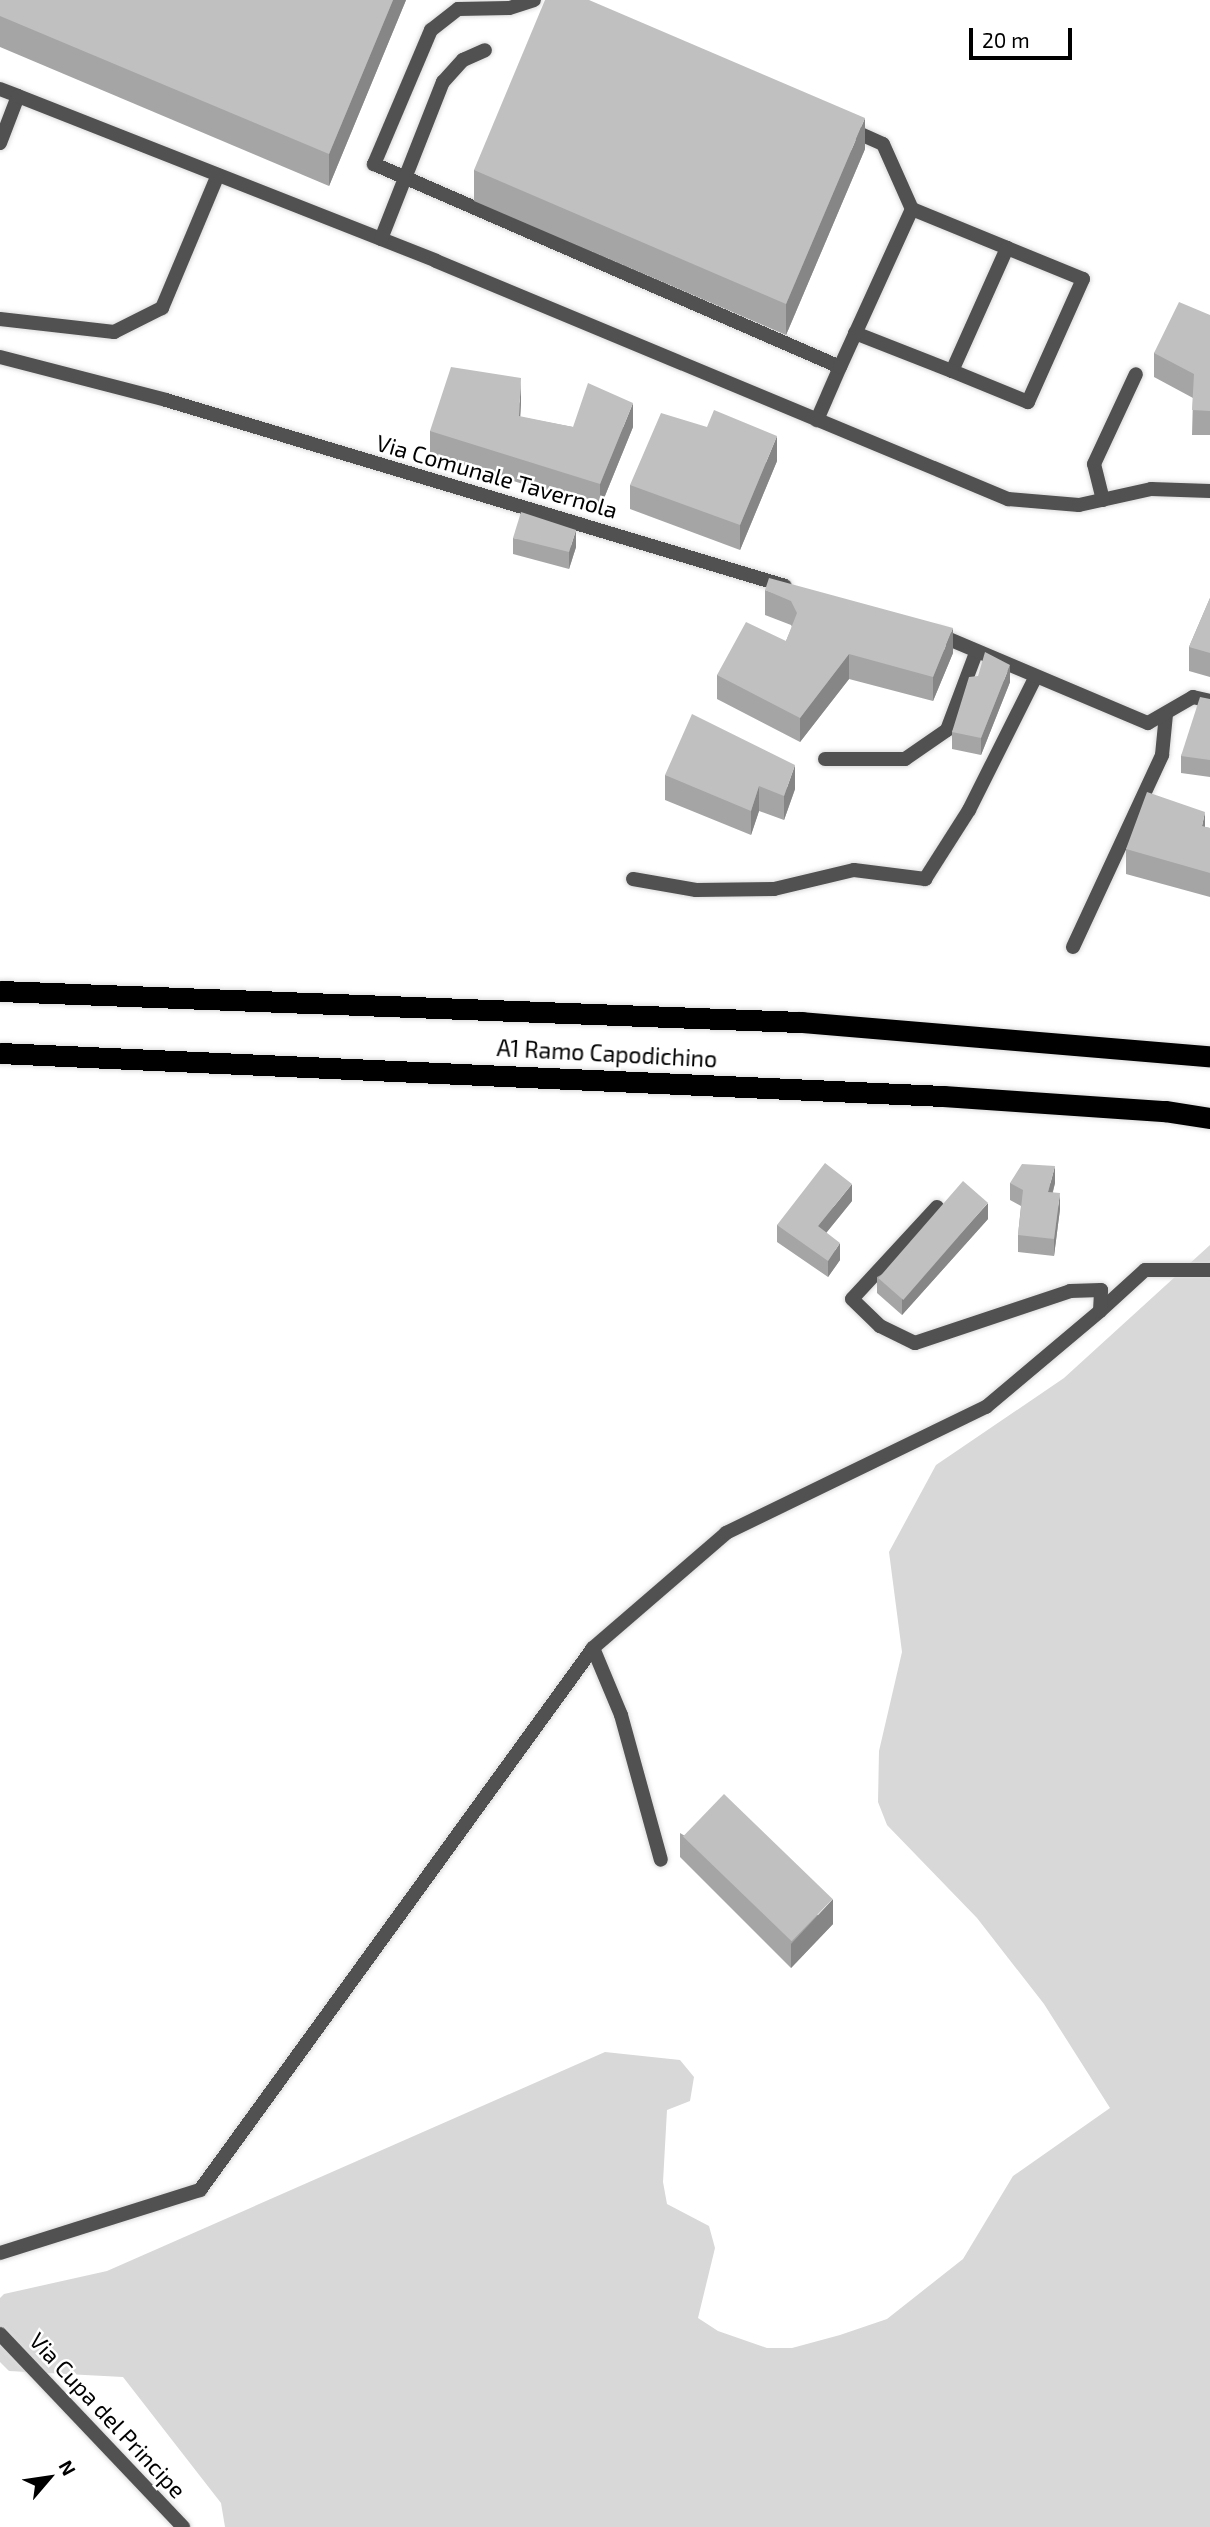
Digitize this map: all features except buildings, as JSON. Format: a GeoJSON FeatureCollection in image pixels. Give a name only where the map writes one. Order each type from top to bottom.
{"type":"FeatureCollection","features":[{"type":"Feature","properties":{"kind":"highway","name":"A1 Ramo Capodichino"},"geometry":{"type":"LineString","coordinates":[[0,990],[801,1021],[1210,1056]]}},
{"type":"Feature","properties":{"kind":"highway","name":"A1 Ramo Capodichino"},"geometry":{"type":"LineString","coordinates":[[0,1053],[943,1096],[1165,1111],[1210,1118]]}},
{"type":"Feature","properties":{"kind":"street"},"geometry":{"type":"LineString","coordinates":[[534,0],[509,8],[458,9],[431,30],[374,164],[840,367]]}},
{"type":"Feature","properties":{"kind":"street"},"geometry":{"type":"LineString","coordinates":[[381,239],[443,82],[463,60],[485,50]]}},
{"type":"Feature","properties":{"kind":"street"},"geometry":{"type":"LineString","coordinates":[[0,89],[381,239],[1008,499],[1079,505],[1151,489],[1210,491]]}},
{"type":"Feature","properties":{"kind":"street"},"geometry":{"type":"LineString","coordinates":[[0,143],[18,96]]}},
{"type":"Feature","properties":{"kind":"street"},"geometry":{"type":"LineString","coordinates":[[833,122],[883,144],[912,209],[1083,279],[1028,402],[855,334]]}},
{"type":"Feature","properties":{"kind":"street"},"geometry":{"type":"LineString","coordinates":[[0,319],[114,332],[162,308],[218,175]]}},
{"type":"Feature","properties":{"kind":"street"},"geometry":{"type":"LineString","coordinates":[[817,420],[912,209]]}},
{"type":"Feature","properties":{"kind":"street"},"geometry":{"type":"LineString","coordinates":[[952,371],[1007,248]]}},
{"type":"Feature","properties":{"kind":"street","name":"Via Comunale Tavernola"},"geometry":{"type":"LineString","coordinates":[[0,357],[166,400],[799,590]]}},
{"type":"Feature","properties":{"kind":"street"},"geometry":{"type":"LineString","coordinates":[[1103,500],[1094,464],[1136,374]]}},
{"type":"Feature","properties":{"kind":"street"},"geometry":{"type":"LineString","coordinates":[[925,629],[1035,678],[1148,723],[1193,697],[1210,701]]}},
{"type":"Feature","properties":{"kind":"street"},"geometry":{"type":"LineString","coordinates":[[825,759],[905,759],[947,730],[976,653]]}},
{"type":"Feature","properties":{"kind":"street"},"geometry":{"type":"LineString","coordinates":[[633,879],[696,890],[774,889],[854,870],[925,878],[969,810],[1035,678]]}},
{"type":"Feature","properties":{"kind":"street"},"geometry":{"type":"LineString","coordinates":[[1073,947],[1147,799],[1162,755],[1166,714]]}},
{"type":"Feature","properties":{"kind":"street"},"geometry":{"type":"LineString","coordinates":[[937,1207],[852,1299],[880,1326],[915,1343],[1070,1291],[1101,1290],[1100,1311]]}},
{"type":"Feature","properties":{"kind":"street"},"geometry":{"type":"LineString","coordinates":[[0,2253],[200,2190],[593,1648],[726,1534],[986,1407],[1145,1270],[1210,1270]]}},
{"type":"Feature","properties":{"kind":"street"},"geometry":{"type":"LineString","coordinates":[[593,1648],[621,1715],[661,1860]]}},
{"type":"Feature","properties":{"kind":"street","name":"Via Cupa del Principe"},"geometry":{"type":"LineString","coordinates":[[0,2334],[183,2527]]}},
{"type":"Feature","properties":{"kind":"shaded area"},"geometry":{"type":"Polygon","coordinates":[[[1210,1245],[1210,2527],[225,2527],[221,2503],[123,2377],[9,2371],[0,2362],[0,2298],[4,2294],[107,2271],[605,2052],[680,2060],[694,2077],[690,2101],[667,2110],[663,2182],[667,2204],[709,2226],[715,2248],[698,2318],[718,2331],[767,2348],[792,2348],[840,2335],[887,2319],[963,2259],[1013,2176],[1110,2108],[1044,2004],[977,1918],[887,1825],[878,1802],[879,1751],[902,1652],[889,1552],[936,1465],[1064,1378],[1210,1245]]]}}]}
